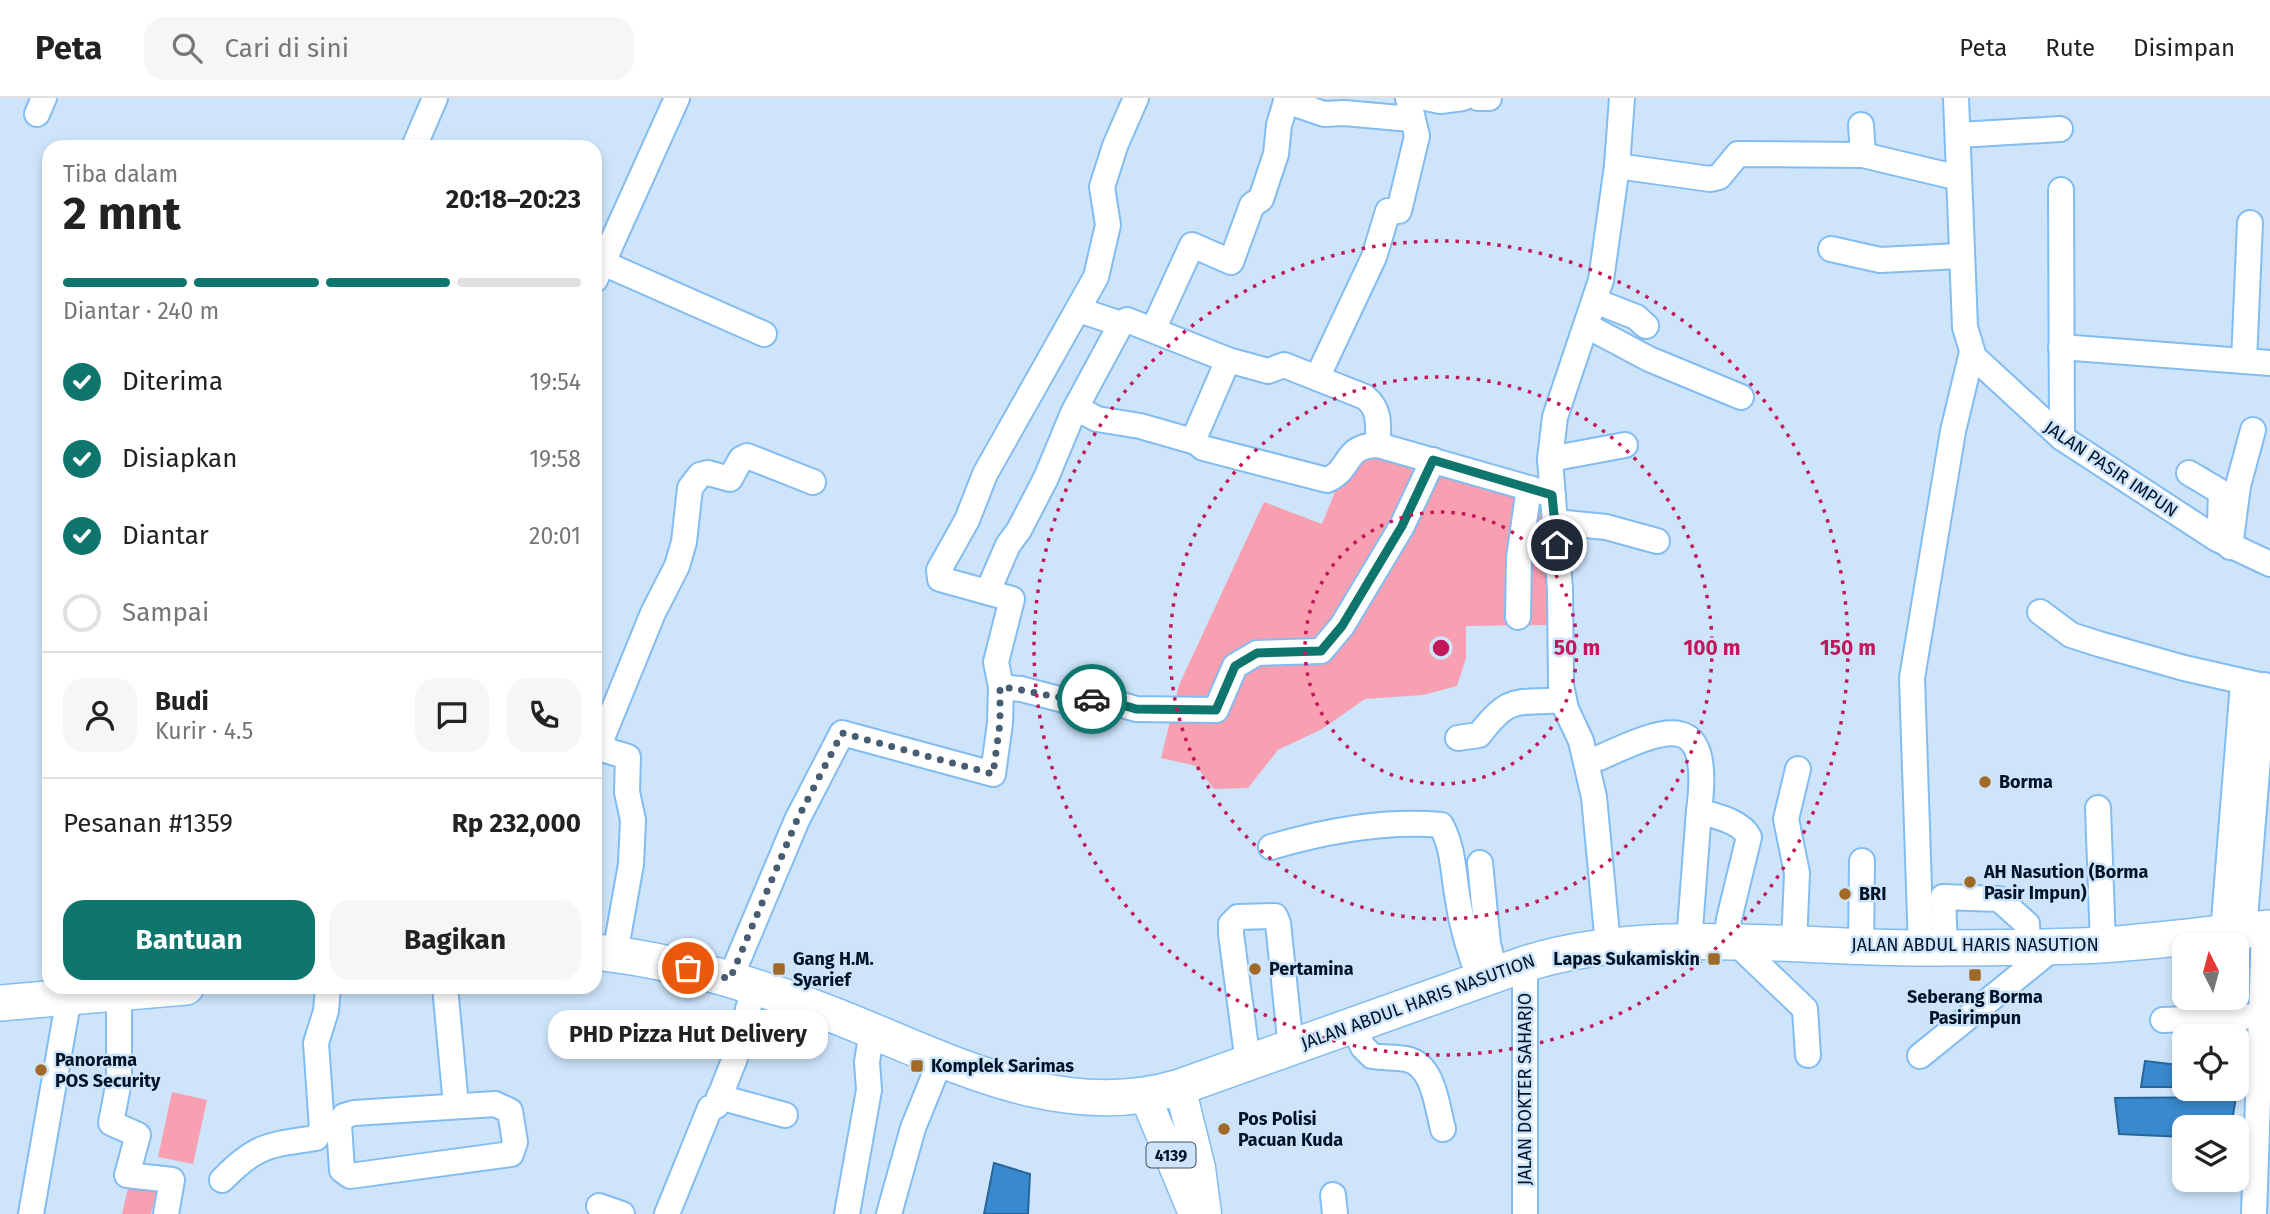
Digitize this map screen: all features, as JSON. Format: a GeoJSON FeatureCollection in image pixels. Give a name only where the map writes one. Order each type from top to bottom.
{"type":"FeatureCollection","features":[{"type":"Feature","properties":{"kind":"highway","name":"JALAN ABDUL HARIS NASUTION"},"geometry":{"type":"LineString","coordinates":[[605,953],[647,958],[742,983],[869,1046],[941,1059],[1020,1086],[1065,1096],[1102,1100],[1146,1098],[1560,952],[1608,945],[1689,942],[1933,948],[2103,945],[2250,930]]}},
{"type":"Feature","properties":{"kind":"highway"},"geometry":{"type":"LineString","coordinates":[[0,1003],[92,994]]}},
{"type":"Feature","properties":{"kind":"main road","name":"4139"},"geometry":{"type":"LineString","coordinates":[[1180,1087],[1200,1168],[1206,1214]]}},
{"type":"Feature","properties":{"kind":"main road","name":"4139"},"geometry":{"type":"LineString","coordinates":[[1146,1098],[1194,1214]]}},
{"type":"Feature","properties":{"kind":"street"},"geometry":{"type":"LineString","coordinates":[[417,140],[435,98]]}},
{"type":"Feature","properties":{"kind":"street"},"geometry":{"type":"LineString","coordinates":[[602,265],[677,98]]}},
{"type":"Feature","properties":{"kind":"street"},"geometry":{"type":"LineString","coordinates":[[667,1214],[689,1153],[710,1108],[716,1106],[735,1058],[742,983],[797,820],[837,737],[848,734],[993,774],[1000,723],[1000,687],[996,662],[1012,599],[940,579],[939,570],[967,520],[985,474],[1044,365],[1079,310],[1096,277],[1108,225],[1102,187],[1115,146],[1136,98]]}},
{"type":"Feature","properties":{"kind":"street"},"geometry":{"type":"LineString","coordinates":[[1426,98],[1440,102],[1463,98]]}},
{"type":"Feature","properties":{"kind":"street"},"geometry":{"type":"LineString","coordinates":[[1478,98],[1489,98]]}},
{"type":"Feature","properties":{"kind":"street"},"geometry":{"type":"LineString","coordinates":[[1608,945],[1594,797],[1581,741],[1563,700],[1550,459],[1555,416],[1595,301],[1609,236],[1622,98]]}},
{"type":"Feature","properties":{"kind":"street"},"geometry":{"type":"LineString","coordinates":[[1933,948],[1912,678],[1953,431],[1972,352],[1965,327],[1960,256],[1956,98]]}},
{"type":"Feature","properties":{"kind":"street"},"geometry":{"type":"LineString","coordinates":[[1153,330],[1192,245],[1231,262],[1252,205],[1261,199],[1276,154],[1287,99],[1324,114],[1409,103],[1417,136],[1399,211],[1388,211],[1374,257],[1317,378]]}},
{"type":"Feature","properties":{"kind":"street"},"geometry":{"type":"LineString","coordinates":[[1861,125],[1863,155]]}},
{"type":"Feature","properties":{"kind":"street"},"geometry":{"type":"LineString","coordinates":[[1959,135],[2060,129]]}},
{"type":"Feature","properties":{"kind":"street"},"geometry":{"type":"LineString","coordinates":[[1617,166],[1710,179],[1719,177],[1738,154],[1863,155],[1959,178]]}},
{"type":"Feature","properties":{"kind":"street"},"geometry":{"type":"LineString","coordinates":[[2061,190],[2062,438]]}},
{"type":"Feature","properties":{"kind":"street"},"geometry":{"type":"LineString","coordinates":[[2244,361],[2250,223]]}},
{"type":"Feature","properties":{"kind":"street"},"geometry":{"type":"LineString","coordinates":[[1831,249],[1880,260],[1960,256]]}},
{"type":"Feature","properties":{"kind":"street"},"geometry":{"type":"LineString","coordinates":[[602,273],[764,334]]}},
{"type":"Feature","properties":{"kind":"street"},"geometry":{"type":"LineString","coordinates":[[1595,301],[1636,317],[1646,326]]}},
{"type":"Feature","properties":{"kind":"street"},"geometry":{"type":"LineString","coordinates":[[1079,310],[1121,324]]}},
{"type":"Feature","properties":{"kind":"street"},"geometry":{"type":"LineString","coordinates":[[988,591],[1008,545],[1019,530],[1046,478],[1076,408],[1121,324],[1127,320],[1228,360],[1268,371],[1284,365],[1365,397],[1375,405],[1378,444]]}},
{"type":"Feature","properties":{"kind":"street"},"geometry":{"type":"LineString","coordinates":[[1587,326],[1649,359],[1741,397]]}},
{"type":"Feature","properties":{"kind":"street"},"geometry":{"type":"LineString","coordinates":[[2060,346],[2270,363]]}},
{"type":"Feature","properties":{"kind":"street","name":"JALAN PASIR IMPUN"},"geometry":{"type":"LineString","coordinates":[[1972,352],[2062,438],[2224,543],[2270,564]]}},
{"type":"Feature","properties":{"kind":"street"},"geometry":{"type":"LineString","coordinates":[[1196,442],[1196,434],[1228,360]]}},
{"type":"Feature","properties":{"kind":"street"},"geometry":{"type":"LineString","coordinates":[[1076,408],[1097,419],[1140,426],[1196,442],[1203,448],[1327,480],[1338,475],[1351,452],[1361,445],[1378,444],[1552,495]]}},
{"type":"Feature","properties":{"kind":"street"},"geometry":{"type":"LineString","coordinates":[[2224,543],[2253,430]]}},
{"type":"Feature","properties":{"kind":"street"},"geometry":{"type":"LineString","coordinates":[[1550,459],[1625,445]]}},
{"type":"Feature","properties":{"kind":"street"},"geometry":{"type":"LineString","coordinates":[[605,953],[631,864],[633,820],[627,792],[630,762],[628,757],[605,750],[602,738],[653,613],[677,566],[684,542],[690,488],[699,475],[708,473],[730,479],[741,459],[747,456],[813,482]]}},
{"type":"Feature","properties":{"kind":"street"},"geometry":{"type":"LineString","coordinates":[[1000,687],[1021,689],[1067,701],[1102,699],[1136,709],[1172,712],[1216,710],[1235,666],[1257,653],[1321,651],[1342,626],[1402,526],[1433,460]]}},
{"type":"Feature","properties":{"kind":"street"},"geometry":{"type":"LineString","coordinates":[[2189,473],[2221,492],[2224,543]]}},
{"type":"Feature","properties":{"kind":"street"},"geometry":{"type":"LineString","coordinates":[[1518,617],[1519,558],[1528,488]]}},
{"type":"Feature","properties":{"kind":"street"},"geometry":{"type":"LineString","coordinates":[[1555,523],[1606,527],[1657,541]]}},
{"type":"Feature","properties":{"kind":"street"},"geometry":{"type":"LineString","coordinates":[[2040,612],[2071,635],[2259,684],[2250,930],[2261,1016],[2263,1183],[2254,1214]]}},
{"type":"Feature","properties":{"kind":"street"},"geometry":{"type":"LineString","coordinates":[[1458,738],[1479,735],[1498,710],[1508,704],[1563,700]]}},
{"type":"Feature","properties":{"kind":"street"},"geometry":{"type":"LineString","coordinates":[[1599,758],[1657,733],[1670,731],[1685,736],[1700,755],[1703,779],[1689,942]]}},
{"type":"Feature","properties":{"kind":"street"},"geometry":{"type":"LineString","coordinates":[[1794,945],[1796,857],[1786,819],[1798,769]]}},
{"type":"Feature","properties":{"kind":"street"},"geometry":{"type":"LineString","coordinates":[[2098,808],[2103,945]]}},
{"type":"Feature","properties":{"kind":"street"},"geometry":{"type":"LineString","coordinates":[[1699,811],[1729,821],[1745,830],[1749,837],[1729,919],[1731,944],[1805,1009],[1808,1055]]}},
{"type":"Feature","properties":{"kind":"street"},"geometry":{"type":"LineString","coordinates":[[1271,847],[1353,827],[1412,822],[1441,825],[1450,841],[1469,953],[1501,973]]}},
{"type":"Feature","properties":{"kind":"street"},"geometry":{"type":"LineString","coordinates":[[1861,947],[1862,861]]}},
{"type":"Feature","properties":{"kind":"street"},"geometry":{"type":"LineString","coordinates":[[1480,863],[1488,944],[1501,973]]}},
{"type":"Feature","properties":{"kind":"street"},"geometry":{"type":"LineString","coordinates":[[1920,1056],[2042,946],[2026,925],[1999,899],[1942,897],[1933,948]]}},
{"type":"Feature","properties":{"kind":"street"},"geometry":{"type":"LineString","coordinates":[[1248,1063],[1231,934],[1231,924],[1238,917],[1266,914],[1275,916],[1278,923],[1291,1048]]}},
{"type":"Feature","properties":{"kind":"street","name":"JALAN DOKTER SAHARJO"},"geometry":{"type":"LineString","coordinates":[[1501,973],[1525,1214]]}},
{"type":"Feature","properties":{"kind":"street"},"geometry":{"type":"LineString","coordinates":[[136,994],[111,1124],[138,1135],[127,1175],[172,1180],[166,1214]]}},
{"type":"Feature","properties":{"kind":"street"},"geometry":{"type":"LineString","coordinates":[[222,1180],[243,1158],[259,1148],[316,1138],[322,1128],[316,1043],[326,1011],[327,994]]}},
{"type":"Feature","properties":{"kind":"street"},"geometry":{"type":"LineString","coordinates":[[446,994],[456,1105]]}},
{"type":"Feature","properties":{"kind":"street"},"geometry":{"type":"LineString","coordinates":[[32,1214],[69,996]]}},
{"type":"Feature","properties":{"kind":"street"},"geometry":{"type":"LineString","coordinates":[[2163,1020],[2261,1016]]}},
{"type":"Feature","properties":{"kind":"street"},"geometry":{"type":"LineString","coordinates":[[1353,1026],[1363,1047],[1372,1056],[1408,1059],[1420,1065],[1427,1073],[1443,1129]]}},
{"type":"Feature","properties":{"kind":"street"},"geometry":{"type":"LineString","coordinates":[[847,1214],[869,1090],[869,1046]]}},
{"type":"Feature","properties":{"kind":"street"},"geometry":{"type":"LineString","coordinates":[[835,1214],[857,1088],[869,1046]]}},
{"type":"Feature","properties":{"kind":"street"},"geometry":{"type":"LineString","coordinates":[[889,1214],[913,1128],[941,1059]]}},
{"type":"Feature","properties":{"kind":"street"},"geometry":{"type":"LineString","coordinates":[[719,1097],[785,1115]]}},
{"type":"Feature","properties":{"kind":"street"},"geometry":{"type":"LineString","coordinates":[[495,1104],[510,1111],[515,1142],[512,1154],[350,1175],[342,1170],[339,1125],[344,1116],[456,1105],[495,1104]]}},
{"type":"Feature","properties":{"kind":"shaded area"},"geometry":{"type":"Polygon","coordinates":[[[1364,451],[1545,498],[1552,625],[1466,626],[1466,658],[1457,686],[1423,695],[1365,699],[1322,729],[1278,750],[1248,788],[1214,789],[1196,766],[1161,758],[1179,685],[1264,502],[1322,524],[1350,455],[1364,451]]]}},
{"type":"Feature","properties":{"kind":"shaded area"},"geometry":{"type":"Polygon","coordinates":[[[172,1092],[207,1100],[193,1164],[158,1157],[172,1092]]]}},
{"type":"Feature","properties":{"kind":"shaded area"},"geometry":{"type":"Polygon","coordinates":[[[130,1180],[158,1186],[151,1214],[122,1214],[130,1180]]]}},
{"type":"Feature","properties":{"kind":"water"},"geometry":{"type":"Polygon","coordinates":[[[2145,1061],[2172,1064],[2172,1087],[2141,1087],[2145,1061]]]}},
{"type":"Feature","properties":{"kind":"water"},"geometry":{"type":"Polygon","coordinates":[[[2115,1098],[2235,1101],[2233,1115],[2172,1115],[2172,1136],[2119,1134],[2115,1098]]]}},
{"type":"Feature","properties":{"kind":"water"},"geometry":{"type":"Polygon","coordinates":[[[994,1163],[1030,1174],[1028,1214],[984,1214],[994,1163]]]}},
{"type":"Feature","properties":{"kind":"way so far"},"geometry":{"type":"LineString","coordinates":[[688,968],[730,979],[797,820],[837,737],[842,733],[993,774],[1000,723],[1000,687],[1021,689],[1067,701],[1092,699]]}},
{"type":"Feature","properties":{"kind":"place","name":"Borma"},"geometry":{"type":"Point","coordinates":[1985,782]}},
{"type":"Feature","properties":{"kind":"place","name":"AH Nasution (Borma Pasir Impun)"},"geometry":{"type":"Point","coordinates":[1970,882]}},
{"type":"Feature","properties":{"kind":"place","name":"BRI"},"geometry":{"type":"Point","coordinates":[1845,894]}},
{"type":"Feature","properties":{"kind":"place","name":"Lapas Sukamiskin"},"geometry":{"type":"Point","coordinates":[1714,959]}},
{"type":"Feature","properties":{"kind":"place","name":"PHD Pizza Hut Delivery"},"geometry":{"type":"Point","coordinates":[688,968]}},
{"type":"Feature","properties":{"kind":"place","name":"Gang H.M. Syarief"},"geometry":{"type":"Point","coordinates":[779,969]}},
{"type":"Feature","properties":{"kind":"place","name":"Pertamina"},"geometry":{"type":"Point","coordinates":[1255,969]}},
{"type":"Feature","properties":{"kind":"place","name":"Seberang Borma Pasirimpun"},"geometry":{"type":"Point","coordinates":[1975,975]}},
{"type":"Feature","properties":{"kind":"place","name":"Komplek Sarimas"},"geometry":{"type":"Point","coordinates":[917,1066]}},
{"type":"Feature","properties":{"kind":"place","name":"Panorama POS Security"},"geometry":{"type":"Point","coordinates":[41,1070]}},
{"type":"Feature","properties":{"kind":"place","name":"Pos Polisi Pacuan Kuda"},"geometry":{"type":"Point","coordinates":[1224,1129]}},
{"type":"Feature","properties":{"kind":"route"},"geometry":{"type":"LineString","coordinates":[[1092,699],[1102,699],[1136,709],[1172,712],[1216,710],[1235,666],[1257,653],[1293,654],[1321,651],[1342,626],[1402,526],[1421,491],[1433,460],[1552,495],[1557,545]]}}]}
